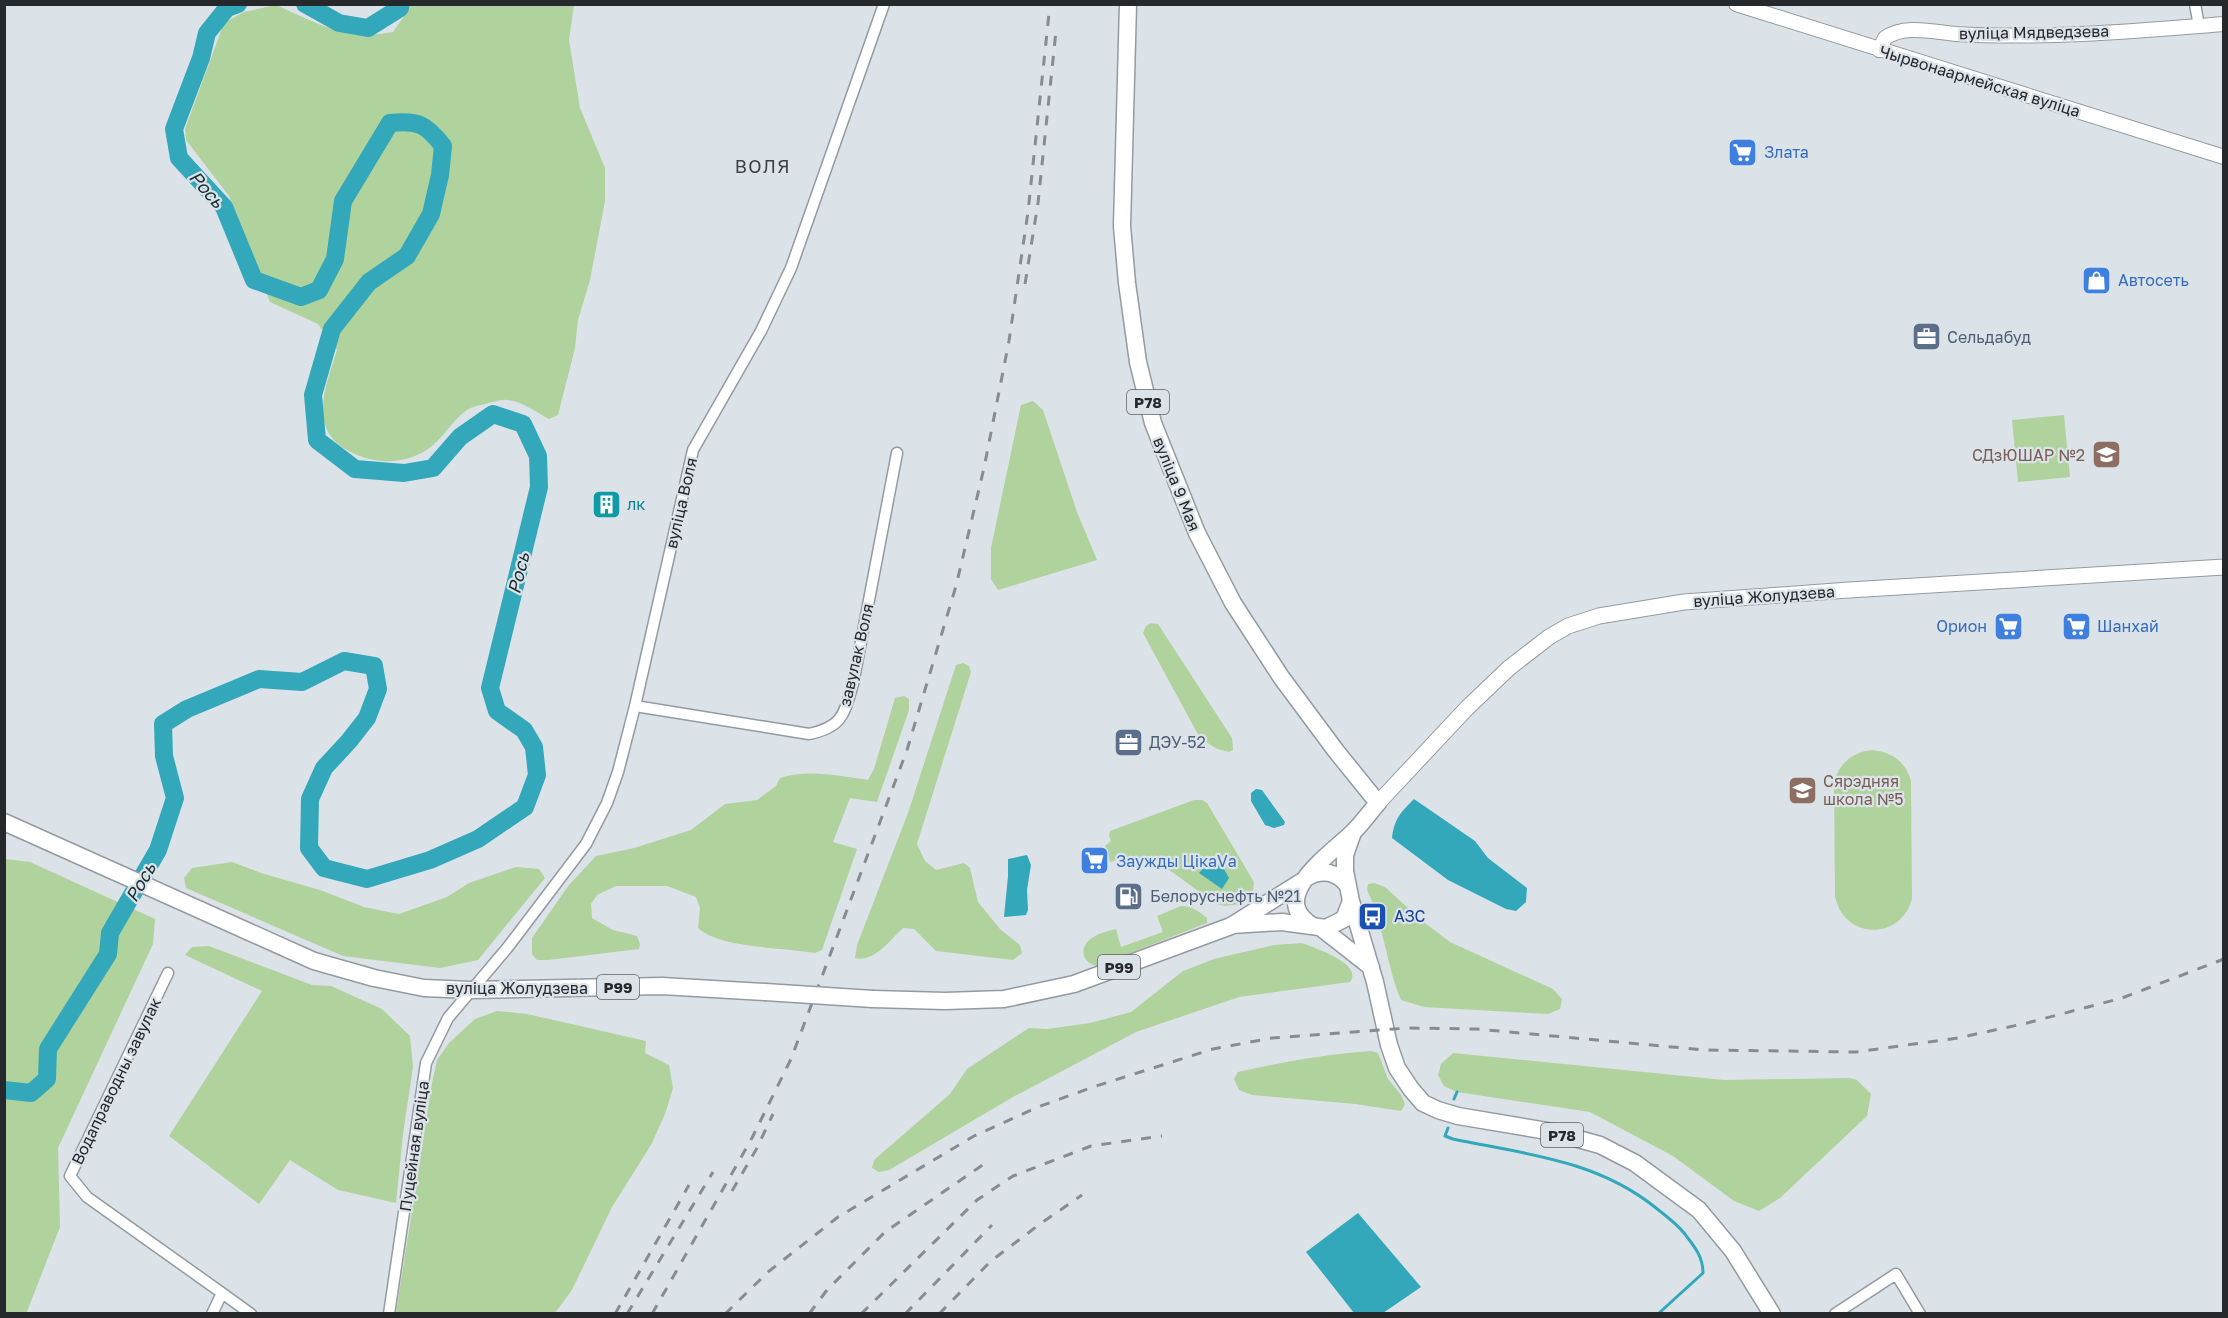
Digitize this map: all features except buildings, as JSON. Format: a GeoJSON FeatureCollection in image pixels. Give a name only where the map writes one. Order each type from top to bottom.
{"type":"FeatureCollection","features":[{"type":"Feature","properties":{"kind":"main road","name":"вуліца 9 Мая"},"geometry":{"type":"LineString","coordinates":[[1128,4],[1122,226],[1138,362],[1153,423],[1197,533],[1233,603],[1281,677],[1378,803]]}},
{"type":"Feature","properties":{"kind":"main road","name":"вуліца Жолудзева"},"geometry":{"type":"LineString","coordinates":[[1378,803],[1467,708],[1509,669],[1549,637],[1568,626],[1599,616],[1673,603],[2223,567]]}},
{"type":"Feature","properties":{"kind":"main road","name":"Р78"},"geometry":{"type":"LineString","coordinates":[[1304,880],[1354,831],[1378,803]]}},
{"type":"Feature","properties":{"kind":"main road","name":"вуліца Жолудзева"},"geometry":{"type":"LineString","coordinates":[[4,822],[314,961],[374,978],[411,985],[470,990],[662,986],[873,999],[945,1001],[1004,999],[1074,984],[1231,926]]}},
{"type":"Feature","properties":{"kind":"main road","name":"Р78"},"geometry":{"type":"LineString","coordinates":[[1354,831],[1345,855],[1350,894],[1397,1068],[1424,1103],[1458,1116],[1553,1132],[1600,1145],[1635,1162],[1699,1210],[1733,1251],[1772,1314]]}},
{"type":"Feature","properties":{"kind":"main road"},"geometry":{"type":"LineString","coordinates":[[1316,926],[1333,926],[1344,919],[1350,894],[1339,876],[1325,872],[1312,874],[1298,889],[1296,903],[1301,917],[1371,967]]}},
{"type":"Feature","properties":{"kind":"main road","name":"Р99"},"geometry":{"type":"LineString","coordinates":[[1231,926],[1304,880]]}},
{"type":"Feature","properties":{"kind":"main road","name":"Р99"},"geometry":{"type":"LineString","coordinates":[[1231,926],[1282,922],[1316,926]]}},
{"type":"Feature","properties":{"kind":"street","name":"вуліца Воля"},"geometry":{"type":"LineString","coordinates":[[470,990],[508,947],[586,844],[607,803],[618,772],[635,706],[693,450],[761,331],[791,268],[884,4]]}},
{"type":"Feature","properties":{"kind":"street","name":"Чырвонаармейская вуліца"},"geometry":{"type":"LineString","coordinates":[[1736,4],[2223,157]]}},
{"type":"Feature","properties":{"kind":"street"},"geometry":{"type":"LineString","coordinates":[[2195,4],[2199,26]]}},
{"type":"Feature","properties":{"kind":"street","name":"вуліца Мядведзева"},"geometry":{"type":"LineString","coordinates":[[1879,50],[1885,38],[1900,30],[2001,35],[2126,31],[2223,24]]}},
{"type":"Feature","properties":{"kind":"street","name":"завулак Воля"},"geometry":{"type":"LineString","coordinates":[[635,706],[809,734],[824,731],[836,725],[845,709],[853,684],[897,453]]}},
{"type":"Feature","properties":{"kind":"street","name":"Водаправодны завулак"},"geometry":{"type":"LineString","coordinates":[[168,974],[70,1176],[87,1197],[222,1293]]}},
{"type":"Feature","properties":{"kind":"street","name":"Пуцейная вуліца"},"geometry":{"type":"LineString","coordinates":[[389,1314],[426,1063],[448,1018],[470,990]]}},
{"type":"Feature","properties":{"kind":"street"},"geometry":{"type":"LineString","coordinates":[[1835,1314],[1896,1274],[1920,1314]]}},
{"type":"Feature","properties":{"kind":"street"},"geometry":{"type":"LineString","coordinates":[[212,1314],[222,1293],[251,1314]]}},
{"type":"Feature","properties":{"kind":"green space"},"geometry":{"type":"Polygon","coordinates":[[[276,5],[333,29],[376,34],[393,32],[412,5],[574,5],[569,40],[580,108],[605,168],[605,201],[590,280],[578,320],[575,348],[558,415],[549,419],[523,405],[507,400],[474,407],[462,414],[428,449],[418,455],[396,461],[374,460],[352,453],[332,437],[323,414],[323,401],[337,350],[318,324],[270,302],[229,196],[186,140],[185,129],[224,23],[244,12],[276,5]]]}},
{"type":"Feature","properties":{"kind":"green space"},"geometry":{"type":"Polygon","coordinates":[[[1033,401],[1043,410],[1077,512],[1097,560],[998,590],[991,579],[991,548],[1021,405],[1033,401]]]}},
{"type":"Feature","properties":{"kind":"green space"},"geometry":{"type":"Polygon","coordinates":[[[2064,415],[2070,477],[2018,482],[2012,420],[2064,415]]]}},
{"type":"Feature","properties":{"kind":"green space"},"geometry":{"type":"Polygon","coordinates":[[[1151,623],[1158,624],[1232,738],[1233,750],[1229,752],[1217,749],[1200,738],[1143,633],[1146,626],[1151,623]]]}},
{"type":"Feature","properties":{"kind":"green space"},"geometry":{"type":"Polygon","coordinates":[[[963,663],[969,666],[971,672],[917,844],[925,861],[936,870],[964,863],[970,868],[978,902],[1000,929],[1020,945],[1022,953],[1013,960],[936,951],[914,929],[903,928],[875,954],[862,959],[855,958],[857,945],[908,813],[956,665],[963,663]]]}},
{"type":"Feature","properties":{"kind":"green space"},"geometry":{"type":"Polygon","coordinates":[[[904,696],[909,699],[909,710],[877,802],[850,798],[833,842],[857,849],[822,950],[815,953],[737,944],[722,940],[698,928],[700,908],[696,897],[667,886],[616,886],[597,895],[591,904],[592,918],[613,930],[637,936],[639,949],[548,960],[537,960],[532,954],[532,938],[569,885],[596,856],[634,848],[691,830],[725,804],[757,800],[776,786],[780,778],[813,774],[868,780],[874,769],[895,698],[904,696]]]}},
{"type":"Feature","properties":{"kind":"green space"},"geometry":{"type":"Polygon","coordinates":[[[1872,750],[1886,753],[1897,759],[1906,768],[1911,781],[1912,899],[1906,913],[1896,923],[1872,930],[1849,921],[1840,910],[1835,896],[1834,782],[1843,764],[1859,753],[1872,750]]]}},
{"type":"Feature","properties":{"kind":"green space"},"geometry":{"type":"Polygon","coordinates":[[[1194,800],[1207,803],[1254,882],[1253,892],[1242,904],[1224,906],[1215,903],[1152,860],[1127,867],[1124,858],[1110,862],[1105,846],[1111,841],[1110,831],[1194,800]]]}},
{"type":"Feature","properties":{"kind":"green space"},"geometry":{"type":"Polygon","coordinates":[[[5,859],[30,862],[155,919],[153,944],[58,1148],[60,1227],[26,1314],[4,1313],[5,859]]]}},
{"type":"Feature","properties":{"kind":"green space"},"geometry":{"type":"Polygon","coordinates":[[[232,862],[320,890],[364,907],[399,914],[447,897],[469,883],[516,867],[539,869],[545,878],[478,960],[440,968],[343,956],[186,888],[184,878],[192,868],[232,862]]]}},
{"type":"Feature","properties":{"kind":"green space"},"geometry":{"type":"Polygon","coordinates":[[[1374,883],[1385,887],[1421,920],[1450,942],[1553,989],[1562,999],[1560,1009],[1548,1014],[1424,1007],[1401,1000],[1373,903],[1367,890],[1368,884],[1374,883]]]}},
{"type":"Feature","properties":{"kind":"green space"},"geometry":{"type":"Polygon","coordinates":[[[1181,906],[1198,911],[1207,918],[1207,923],[1097,966],[1085,958],[1083,950],[1095,936],[1116,929],[1121,947],[1163,932],[1157,916],[1181,906]]]}},
{"type":"Feature","properties":{"kind":"green space"},"geometry":{"type":"Polygon","coordinates":[[[1302,943],[1344,963],[1352,975],[1350,982],[1239,997],[1136,1032],[1013,1097],[889,1170],[879,1172],[872,1168],[874,1160],[950,1094],[967,1069],[1029,1028],[1047,1029],[1090,1023],[1131,1012],[1183,971],[1214,959],[1274,945],[1302,943]]]}},
{"type":"Feature","properties":{"kind":"green space"},"geometry":{"type":"Polygon","coordinates":[[[209,946],[312,985],[331,986],[382,1009],[410,1036],[413,1067],[396,1203],[338,1190],[290,1160],[259,1204],[169,1136],[262,991],[185,955],[192,947],[209,946]]]}},
{"type":"Feature","properties":{"kind":"green space"},"geometry":{"type":"Polygon","coordinates":[[[497,1011],[527,1014],[646,1041],[645,1053],[669,1065],[673,1088],[665,1114],[651,1145],[612,1207],[572,1290],[555,1313],[396,1313],[437,1060],[449,1043],[475,1019],[497,1011]]]}},
{"type":"Feature","properties":{"kind":"green space"},"geometry":{"type":"Polygon","coordinates":[[[1371,1051],[1378,1053],[1388,1079],[1401,1095],[1405,1104],[1401,1111],[1355,1104],[1252,1095],[1239,1090],[1234,1079],[1238,1072],[1271,1065],[1321,1056],[1371,1051]]]}},
{"type":"Feature","properties":{"kind":"green space"},"geometry":{"type":"Polygon","coordinates":[[[1453,1053],[1724,1080],[1849,1078],[1857,1080],[1871,1094],[1867,1116],[1780,1198],[1759,1211],[1734,1201],[1673,1156],[1590,1112],[1457,1092],[1444,1086],[1438,1075],[1441,1064],[1453,1053]]]}},
{"type":"Feature","properties":{"kind":"water"},"geometry":{"type":"Polygon","coordinates":[[[1256,789],[1262,790],[1285,822],[1284,825],[1274,828],[1265,825],[1251,801],[1251,793],[1256,789]]]}},
{"type":"Feature","properties":{"kind":"water"},"geometry":{"type":"Polygon","coordinates":[[[1414,799],[1475,841],[1488,858],[1527,888],[1526,902],[1516,911],[1506,909],[1448,880],[1392,838],[1399,816],[1414,799]]]}},
{"type":"Feature","properties":{"kind":"water"},"geometry":{"type":"Polygon","coordinates":[[[1027,855],[1031,865],[1027,890],[1028,910],[1026,915],[1004,917],[1008,859],[1027,855]]]}},
{"type":"Feature","properties":{"kind":"water"},"geometry":{"type":"Polygon","coordinates":[[[1221,864],[1229,878],[1222,889],[1199,873],[1205,866],[1221,864]]]}},
{"type":"Feature","properties":{"kind":"water"},"geometry":{"type":"Polygon","coordinates":[[[1358,1213],[1421,1287],[1383,1313],[1354,1313],[1306,1252],[1358,1213]]]}},
{"type":"Feature","properties":{"kind":"waterway","name":"Рось"},"geometry":{"type":"LineString","coordinates":[[4,1090],[31,1093],[47,1079],[48,1049],[108,954],[110,933],[158,850],[175,798],[164,756],[163,724],[187,709],[259,679],[302,682],[344,661],[374,666],[378,689],[367,718],[324,768],[310,799],[309,848],[324,868],[367,879],[430,860],[478,839],[525,807],[537,775],[534,747],[524,730],[497,711],[490,688],[539,487],[538,456],[523,424],[493,414],[460,437],[433,468],[404,473],[355,469],[317,440],[313,395],[332,329],[369,282],[407,256],[431,214],[440,175],[443,146],[421,125],[408,122],[390,123],[343,201],[335,259],[319,290],[301,297],[254,280],[224,207],[179,158],[174,129],[201,58],[207,33],[227,8],[238,4]]}},
{"type":"Feature","properties":{"kind":"waterway","name":"Рось"},"geometry":{"type":"LineString","coordinates":[[305,4],[339,23],[368,28],[400,8],[401,4]]}},
{"type":"Feature","properties":{"kind":"waterway"},"geometry":{"type":"LineString","coordinates":[[1454,1099],[1457,1092]]}},
{"type":"Feature","properties":{"kind":"waterway"},"geometry":{"type":"LineString","coordinates":[[1448,1128],[1445,1136],[1453,1139],[1559,1161],[1610,1179],[1633,1192],[1674,1223],[1697,1252],[1703,1273],[1658,1314]]}},
{"type":"Feature","properties":{"kind":"railway"},"geometry":{"type":"LineString","coordinates":[[652,1314],[752,1138],[791,1059],[907,750],[956,586],[984,468],[1009,341],[1028,212],[1050,4]]}},
{"type":"Feature","properties":{"kind":"railway"},"geometry":{"type":"LineString","coordinates":[[1025,284],[1038,203],[1056,31]]}},
{"type":"Feature","properties":{"kind":"railway"},"geometry":{"type":"LineString","coordinates":[[725,1314],[768,1272],[838,1217],[974,1136],[1038,1107],[1213,1049],[1272,1038],[1408,1028],[1477,1029],[1705,1050],[1856,1052],[1958,1038],[2027,1023],[2122,998],[2224,959]]}},
{"type":"Feature","properties":{"kind":"railway"},"geometry":{"type":"LineString","coordinates":[[732,1191],[757,1148],[773,1114]]}},
{"type":"Feature","properties":{"kind":"railway"},"geometry":{"type":"LineString","coordinates":[[861,1314],[977,1200],[1013,1176],[1091,1146],[1162,1136]]}},
{"type":"Feature","properties":{"kind":"railway"},"geometry":{"type":"LineString","coordinates":[[809,1314],[827,1290],[885,1232],[984,1164]]}},
{"type":"Feature","properties":{"kind":"railway"},"geometry":{"type":"LineString","coordinates":[[627,1314],[713,1172]]}},
{"type":"Feature","properties":{"kind":"railway"},"geometry":{"type":"LineString","coordinates":[[615,1314],[689,1185]]}},
{"type":"Feature","properties":{"kind":"railway"},"geometry":{"type":"LineString","coordinates":[[939,1314],[991,1261],[1082,1195]]}},
{"type":"Feature","properties":{"kind":"railway"},"geometry":{"type":"LineString","coordinates":[[905,1314],[992,1225]]}},
{"type":"Feature","properties":{"kind":"place","name":"Злата"},"geometry":{"type":"Point","coordinates":[1743,152]}},
{"type":"Feature","properties":{"kind":"place","name":"Автосеть"},"geometry":{"type":"Point","coordinates":[2097,280]}},
{"type":"Feature","properties":{"kind":"place","name":"Сельдабуд"},"geometry":{"type":"Point","coordinates":[1926,337]}},
{"type":"Feature","properties":{"kind":"place","name":"СДзЮШАР №2"},"geometry":{"type":"Point","coordinates":[2106,455]}},
{"type":"Feature","properties":{"kind":"place","name":"лк"},"geometry":{"type":"Point","coordinates":[606,504]}},
{"type":"Feature","properties":{"kind":"place","name":"Орион"},"geometry":{"type":"Point","coordinates":[2008,626]}},
{"type":"Feature","properties":{"kind":"place","name":"Шанхай"},"geometry":{"type":"Point","coordinates":[2076,626]}},
{"type":"Feature","properties":{"kind":"place","name":"ДЭУ-52"},"geometry":{"type":"Point","coordinates":[1128,742]}},
{"type":"Feature","properties":{"kind":"place","name":"Сярэдняя школа №5"},"geometry":{"type":"Point","coordinates":[1802,790]}},
{"type":"Feature","properties":{"kind":"place","name":"Заужды ЦікаVа"},"geometry":{"type":"Point","coordinates":[1095,861]}},
{"type":"Feature","properties":{"kind":"place","name":"Белоруснефть №21"},"geometry":{"type":"Point","coordinates":[1129,896]}},
{"type":"Feature","properties":{"kind":"place","name":"АЗС"},"geometry":{"type":"Point","coordinates":[1373,916]}},
{"type":"Feature","properties":{"kind":"district","name":"ВОЛЯ"},"geometry":{"type":"Point","coordinates":[763,166]}}]}
